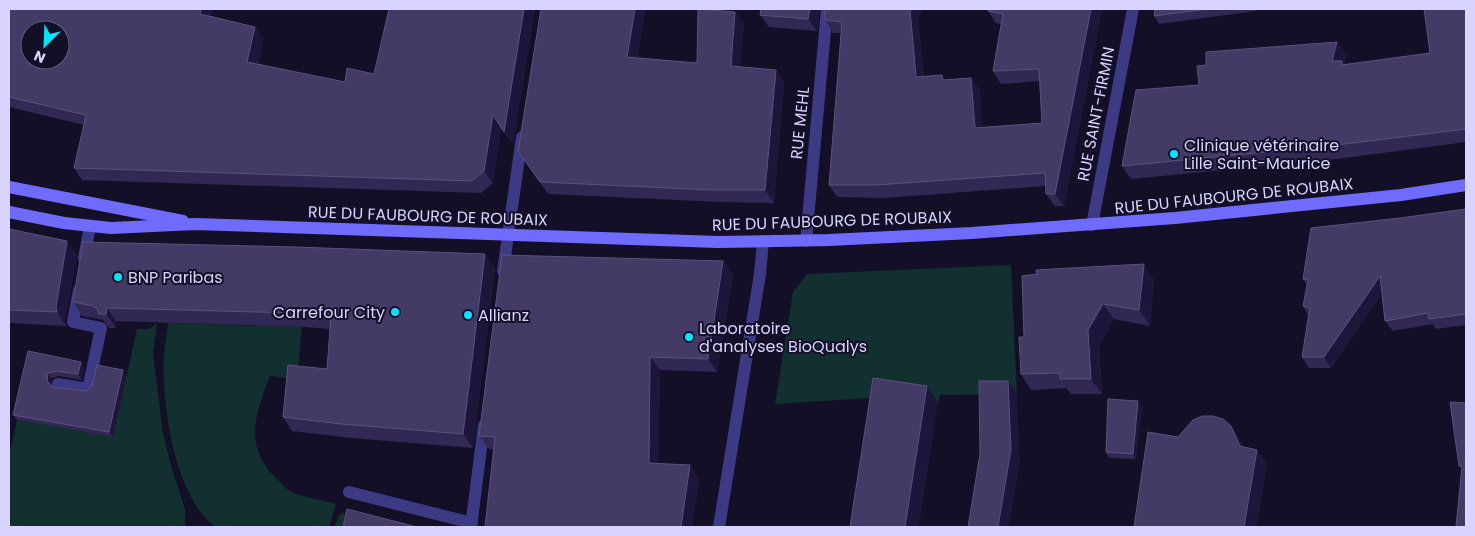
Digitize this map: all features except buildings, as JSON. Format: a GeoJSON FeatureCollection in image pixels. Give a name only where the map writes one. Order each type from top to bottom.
{"type":"FeatureCollection","features":[{"type":"Feature","properties":{"kind":"main road","name":"RUE DU FAUBOURG DE ROUBAIX"},"geometry":{"type":"LineString","coordinates":[[9,212],[64,223],[130,228],[196,224],[718,242],[806,241],[1092,226],[1300,207],[1466,185]]}},
{"type":"Feature","properties":{"kind":"main road","name":"RUE DU FAUBOURG DE ROUBAIX"},"geometry":{"type":"LineString","coordinates":[[9,187],[196,224]]}},
{"type":"Feature","properties":{"kind":"street","name":"RUE MEHL"},"geometry":{"type":"LineString","coordinates":[[806,241],[808,202],[827,9]]}},
{"type":"Feature","properties":{"kind":"street","name":"RUE SAINT-FIRMIN"},"geometry":{"type":"LineString","coordinates":[[1092,226],[1133,9]]}},
{"type":"Feature","properties":{"kind":"street"},"geometry":{"type":"LineString","coordinates":[[501,287],[524,125]]}},
{"type":"Feature","properties":{"kind":"street"},"geometry":{"type":"LineString","coordinates":[[58,384],[88,389],[101,328],[73,322],[90,226]]}},
{"type":"Feature","properties":{"kind":"street"},"geometry":{"type":"LineString","coordinates":[[719,527],[760,274],[763,241]]}},
{"type":"Feature","properties":{"kind":"street"},"geometry":{"type":"LineString","coordinates":[[349,492],[472,525],[485,415]]}},
{"type":"Feature","properties":{"kind":"green space"},"geometry":{"type":"Polygon","coordinates":[[[1011,265],[1017,394],[940,395],[938,403],[885,395],[885,397],[775,404],[793,292],[807,274],[1011,265]]]}},
{"type":"Feature","properties":{"kind":"green space"},"geometry":{"type":"Polygon","coordinates":[[[157,323],[153,353],[163,434],[185,509],[185,527],[9,527],[9,456],[17,420],[113,437],[137,329],[149,329],[157,323]]]}},
{"type":"Feature","properties":{"kind":"green space"},"geometry":{"type":"Polygon","coordinates":[[[168,323],[302,327],[297,379],[270,376],[257,417],[256,442],[259,455],[266,467],[289,491],[336,504],[329,527],[215,527],[201,513],[189,494],[180,471],[168,422],[165,397],[164,354],[168,323]]]}},
{"type":"Feature","properties":{"kind":"green space"},"geometry":{"type":"Polygon","coordinates":[[[342,513],[401,527],[335,527],[338,516],[342,513]]]}},
{"type":"Feature","properties":{"kind":"place","name":"Clinique vétérinaire Lille Saint-Maurice"},"geometry":{"type":"Point","coordinates":[1174,154]}},
{"type":"Feature","properties":{"kind":"place","name":"BNP Paribas"},"geometry":{"type":"Point","coordinates":[118,277]}},
{"type":"Feature","properties":{"kind":"place","name":"Carrefour City"},"geometry":{"type":"Point","coordinates":[395,312]}},
{"type":"Feature","properties":{"kind":"place","name":"Allianz"},"geometry":{"type":"Point","coordinates":[468,315]}},
{"type":"Feature","properties":{"kind":"place","name":"Laboratoire d'analyses BioQualys"},"geometry":{"type":"Point","coordinates":[689,337]}}]}
